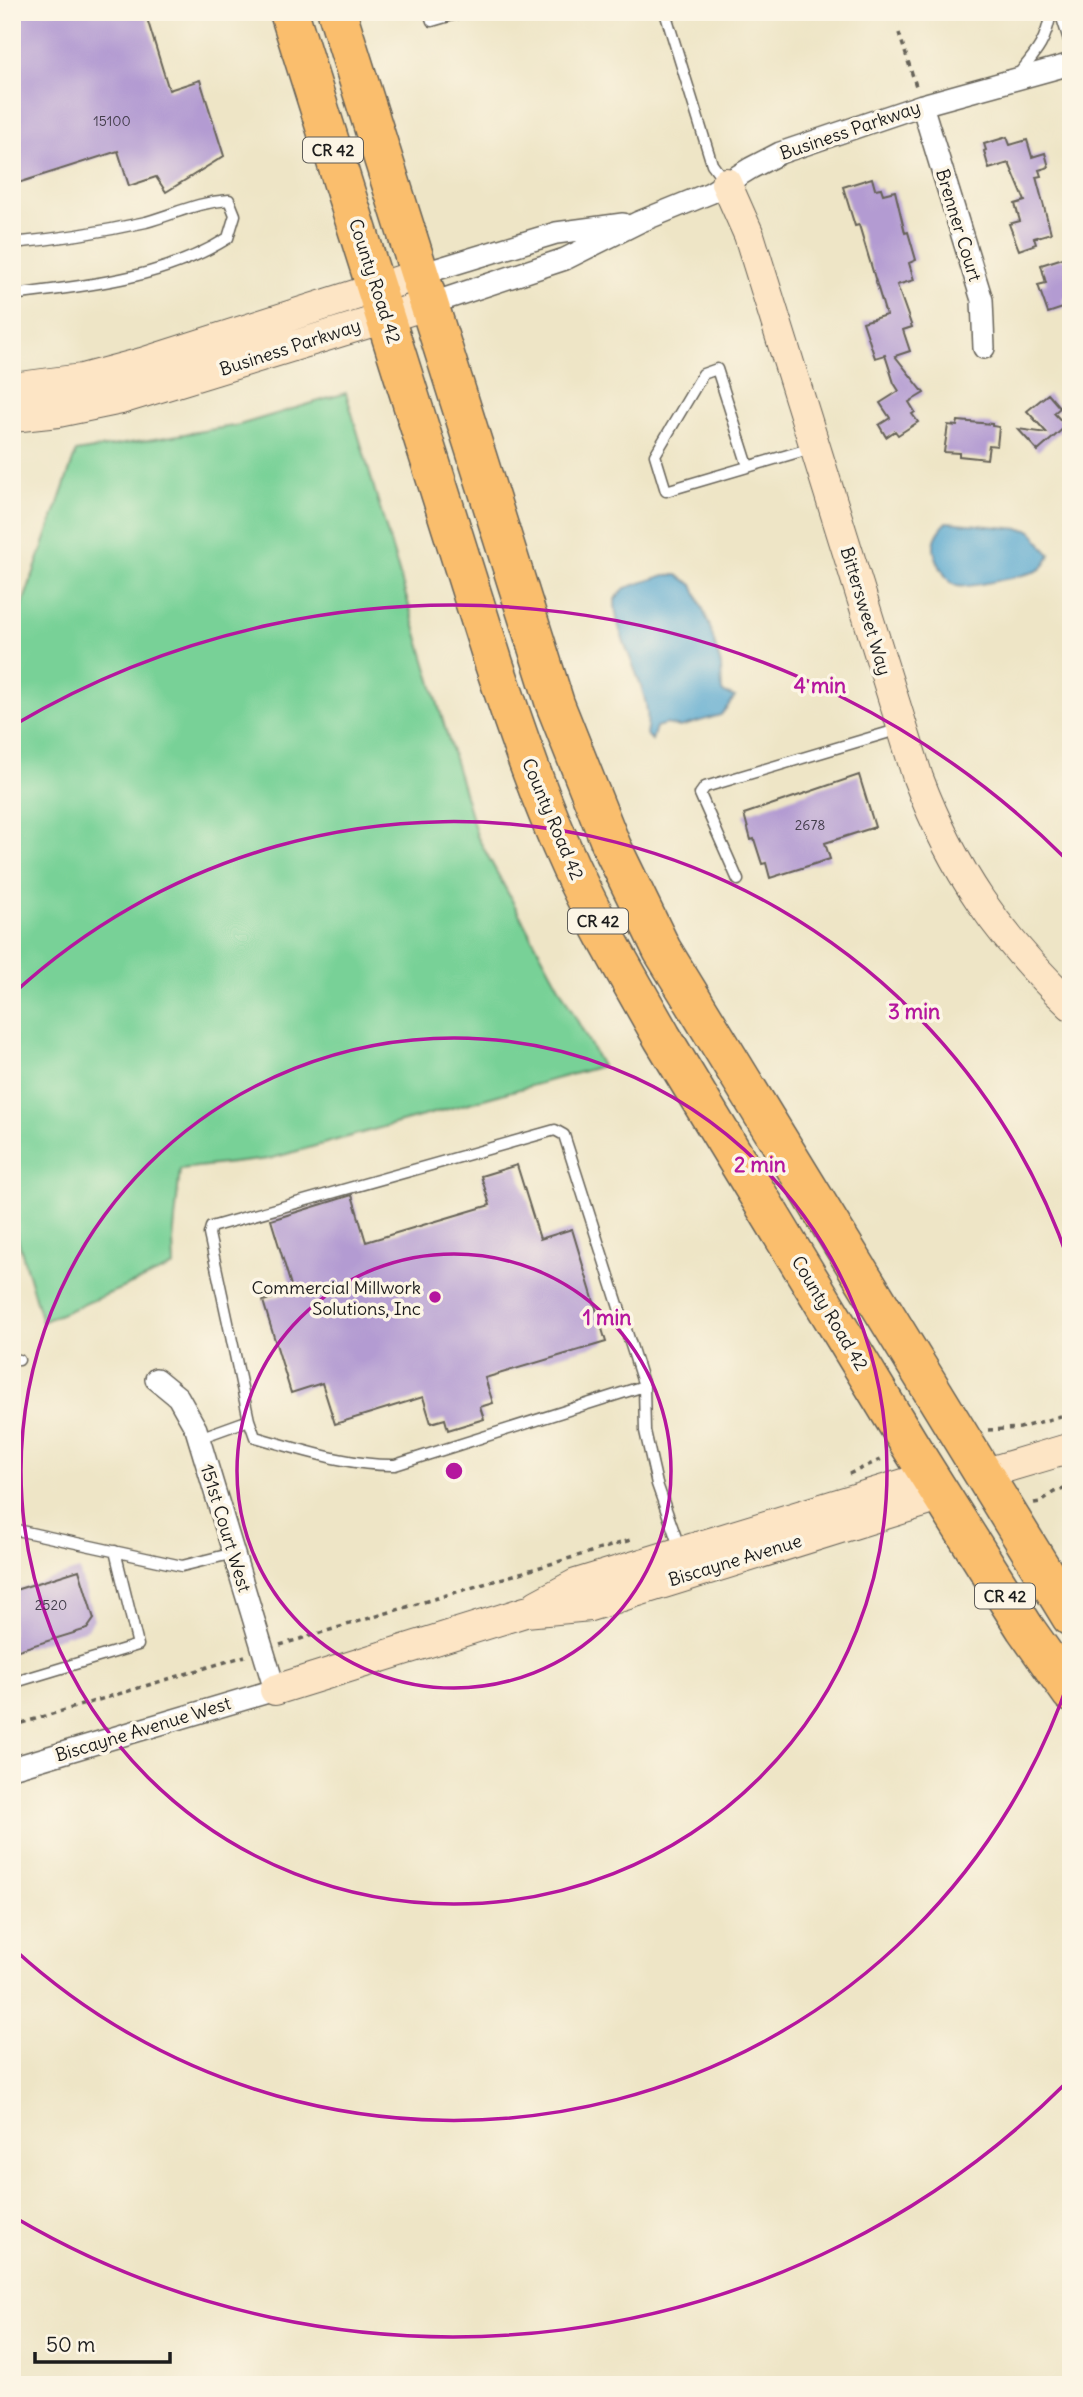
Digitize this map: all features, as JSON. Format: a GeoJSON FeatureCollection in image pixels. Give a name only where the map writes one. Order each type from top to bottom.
{"type":"FeatureCollection","features":[{"type":"Feature","properties":{"kind":"highway","name":"County Road 42"},"geometry":{"type":"LineString","coordinates":[[289,12],[494,664],[528,761],[571,867],[662,1037],[1025,1628],[1071,1693]]}},
{"type":"Feature","properties":{"kind":"highway","name":"CR 42"},"geometry":{"type":"LineString","coordinates":[[337,12],[555,704],[590,797],[634,895],[662,950],[1071,1617]]}},
{"type":"Feature","properties":{"kind":"street","name":"Business Parkway"},"geometry":{"type":"LineString","coordinates":[[12,388],[82,379],[425,289],[565,259],[639,222],[710,193],[780,153],[922,105],[1071,64]]}},
{"type":"Feature","properties":{"kind":"street","name":"Brenner Court"},"geometry":{"type":"LineString","coordinates":[[922,105],[982,300],[984,348]]}},
{"type":"Feature","properties":{"kind":"street","name":"Bittersweet Way"},"geometry":{"type":"LineString","coordinates":[[726,183],[749,235],[902,728],[933,816],[967,882],[1006,937],[1071,1005]]}},
{"type":"Feature","properties":{"kind":"street","name":"Business Parkway"},"geometry":{"type":"LineString","coordinates":[[425,289],[556,233],[639,222]]}},
{"type":"Feature","properties":{"kind":"street","name":"Business Parkway"},"geometry":{"type":"LineString","coordinates":[[12,417],[58,412],[121,399],[381,302]]}},
{"type":"Feature","properties":{"kind":"street","name":"151st Court West"},"geometry":{"type":"LineString","coordinates":[[156,1379],[178,1397],[196,1429],[275,1690]]}},
{"type":"Feature","properties":{"kind":"street"},"geometry":{"type":"LineString","coordinates":[[983,1474],[1071,1448]]}},
{"type":"Feature","properties":{"kind":"street","name":"Biscayne Avenue"},"geometry":{"type":"LineString","coordinates":[[275,1690],[525,1612],[576,1584],[681,1552],[937,1486]]}},
{"type":"Feature","properties":{"kind":"street","name":"Biscayne Avenue"},"geometry":{"type":"LineString","coordinates":[[525,1612],[590,1606],[937,1486]]}},
{"type":"Feature","properties":{"kind":"street","name":"Biscayne Avenue West"},"geometry":{"type":"LineString","coordinates":[[12,1768],[275,1690]]}},
{"type":"Feature","properties":{"kind":"lane"},"geometry":{"type":"LineString","coordinates":[[429,12],[432,22],[463,12]]}},
{"type":"Feature","properties":{"kind":"lane"},"geometry":{"type":"LineString","coordinates":[[665,12],[712,164],[726,183]]}},
{"type":"Feature","properties":{"kind":"lane"},"geometry":{"type":"LineString","coordinates":[[1014,79],[1048,34],[1051,12]]}},
{"type":"Feature","properties":{"kind":"lane"},"geometry":{"type":"LineString","coordinates":[[1060,12],[1071,46]]}},
{"type":"Feature","properties":{"kind":"lane"},"geometry":{"type":"LineString","coordinates":[[12,243],[71,238],[149,221],[207,201],[229,200],[235,215],[228,238],[168,267],[98,284],[12,295]]}},
{"type":"Feature","properties":{"kind":"lane"},"geometry":{"type":"LineString","coordinates":[[748,466],[718,369],[703,374],[655,455],[666,491],[815,447]]}},
{"type":"Feature","properties":{"kind":"lane"},"geometry":{"type":"LineString","coordinates":[[738,880],[700,794],[705,787],[902,728]]}},
{"type":"Feature","properties":{"kind":"lane"},"geometry":{"type":"LineString","coordinates":[[645,1386],[395,1465],[325,1456],[255,1437],[209,1234],[211,1227],[555,1130],[564,1135],[645,1386],[645,1431],[657,1485],[681,1552]]}},
{"type":"Feature","properties":{"kind":"lane"},"geometry":{"type":"LineString","coordinates":[[199,1438],[249,1420]]}},
{"type":"Feature","properties":{"kind":"lane"},"geometry":{"type":"LineString","coordinates":[[12,1528],[182,1566],[234,1553]]}},
{"type":"Feature","properties":{"kind":"lane"},"geometry":{"type":"LineString","coordinates":[[12,1683],[138,1645],[115,1551]]}},
{"type":"Feature","properties":{"kind":"path"},"geometry":{"type":"LineString","coordinates":[[899,33],[922,105]]}},
{"type":"Feature","properties":{"kind":"path"},"geometry":{"type":"LineString","coordinates":[[979,1433],[1020,1428],[1071,1413]]}},
{"type":"Feature","properties":{"kind":"path"},"geometry":{"type":"LineString","coordinates":[[845,1476],[882,1459]]}},
{"type":"Feature","properties":{"kind":"path"},"geometry":{"type":"LineString","coordinates":[[1034,1503],[1054,1492],[1071,1487]]}},
{"type":"Feature","properties":{"kind":"path"},"geometry":{"type":"LineString","coordinates":[[12,1726],[634,1539]]}},
{"type":"Feature","properties":{"kind":"green space"},"geometry":{"type":"Polygon","coordinates":[[[346,393],[477,836],[602,1066],[269,1159],[180,1169],[173,1241],[174,1266],[42,1322],[12,1219],[12,635],[76,452],[239,425],[346,393]]]}},
{"type":"Feature","properties":{"kind":"water"},"geometry":{"type":"Polygon","coordinates":[[[947,522],[1030,530],[1050,554],[1044,566],[1037,571],[984,584],[957,586],[945,575],[934,550],[937,535],[947,522]]]}},
{"type":"Feature","properties":{"kind":"water"},"geometry":{"type":"Polygon","coordinates":[[[665,575],[677,575],[693,585],[709,624],[721,666],[722,692],[735,697],[721,715],[680,727],[666,724],[656,727],[652,740],[646,734],[645,701],[616,616],[615,599],[625,588],[665,575]]]}},
{"type":"Feature","properties":{"kind":"building"},"geometry":{"type":"Polygon","coordinates":[[[12,12],[145,12],[169,90],[200,80],[224,156],[166,192],[156,177],[129,186],[118,151],[12,185],[12,12]]]}},
{"type":"Feature","properties":{"kind":"building"},"geometry":{"type":"Polygon","coordinates":[[[1007,137],[1010,145],[1027,140],[1032,157],[1045,153],[1049,167],[1039,170],[1041,176],[1036,177],[1051,233],[1034,238],[1036,244],[1019,250],[1009,224],[1020,221],[1015,204],[1025,201],[1009,163],[989,169],[984,151],[984,144],[1007,137]]]}},
{"type":"Feature","properties":{"kind":"building"},"geometry":{"type":"Polygon","coordinates":[[[872,178],[875,189],[881,188],[883,194],[895,191],[905,233],[908,232],[916,260],[909,263],[914,280],[897,285],[912,327],[903,330],[910,351],[895,356],[924,393],[909,402],[915,412],[912,414],[918,422],[898,435],[895,431],[886,437],[879,425],[890,418],[880,403],[899,391],[885,355],[875,358],[863,322],[886,315],[859,225],[855,226],[843,187],[872,178]]]}},
{"type":"Feature","properties":{"kind":"building"},"geometry":{"type":"Polygon","coordinates":[[[1063,258],[1071,259],[1071,297],[1063,299],[1066,307],[1048,313],[1038,285],[1046,283],[1041,265],[1063,258]]]}},
{"type":"Feature","properties":{"kind":"building"},"geometry":{"type":"Polygon","coordinates":[[[1048,394],[1060,408],[1054,413],[1066,426],[1038,451],[1018,429],[1047,433],[1027,411],[1048,394]]]}},
{"type":"Feature","properties":{"kind":"building"},"geometry":{"type":"Polygon","coordinates":[[[958,421],[999,427],[997,446],[989,445],[987,459],[944,452],[948,425],[957,426],[958,421]]]}},
{"type":"Feature","properties":{"kind":"building"},"geometry":{"type":"Polygon","coordinates":[[[859,775],[875,827],[825,843],[830,859],[770,878],[754,839],[751,840],[744,814],[859,775]]]}},
{"type":"Feature","properties":{"kind":"building","name":"Commercial Millwork Solutions, Inc"},"geometry":{"type":"Polygon","coordinates":[[[517,1165],[540,1239],[572,1229],[606,1342],[485,1378],[493,1403],[480,1407],[484,1419],[448,1430],[445,1419],[431,1423],[423,1397],[335,1424],[322,1383],[291,1393],[263,1301],[293,1292],[271,1220],[352,1195],[366,1242],[490,1205],[481,1176],[517,1165]]]}},
{"type":"Feature","properties":{"kind":"building"},"geometry":{"type":"Polygon","coordinates":[[[79,1570],[94,1619],[87,1629],[12,1652],[12,1591],[79,1570]]]}},
{"type":"Feature","properties":{"kind":"place","name":"Commercial Millwork Solutions, Inc"},"geometry":{"type":"Point","coordinates":[435,1297]}}]}
